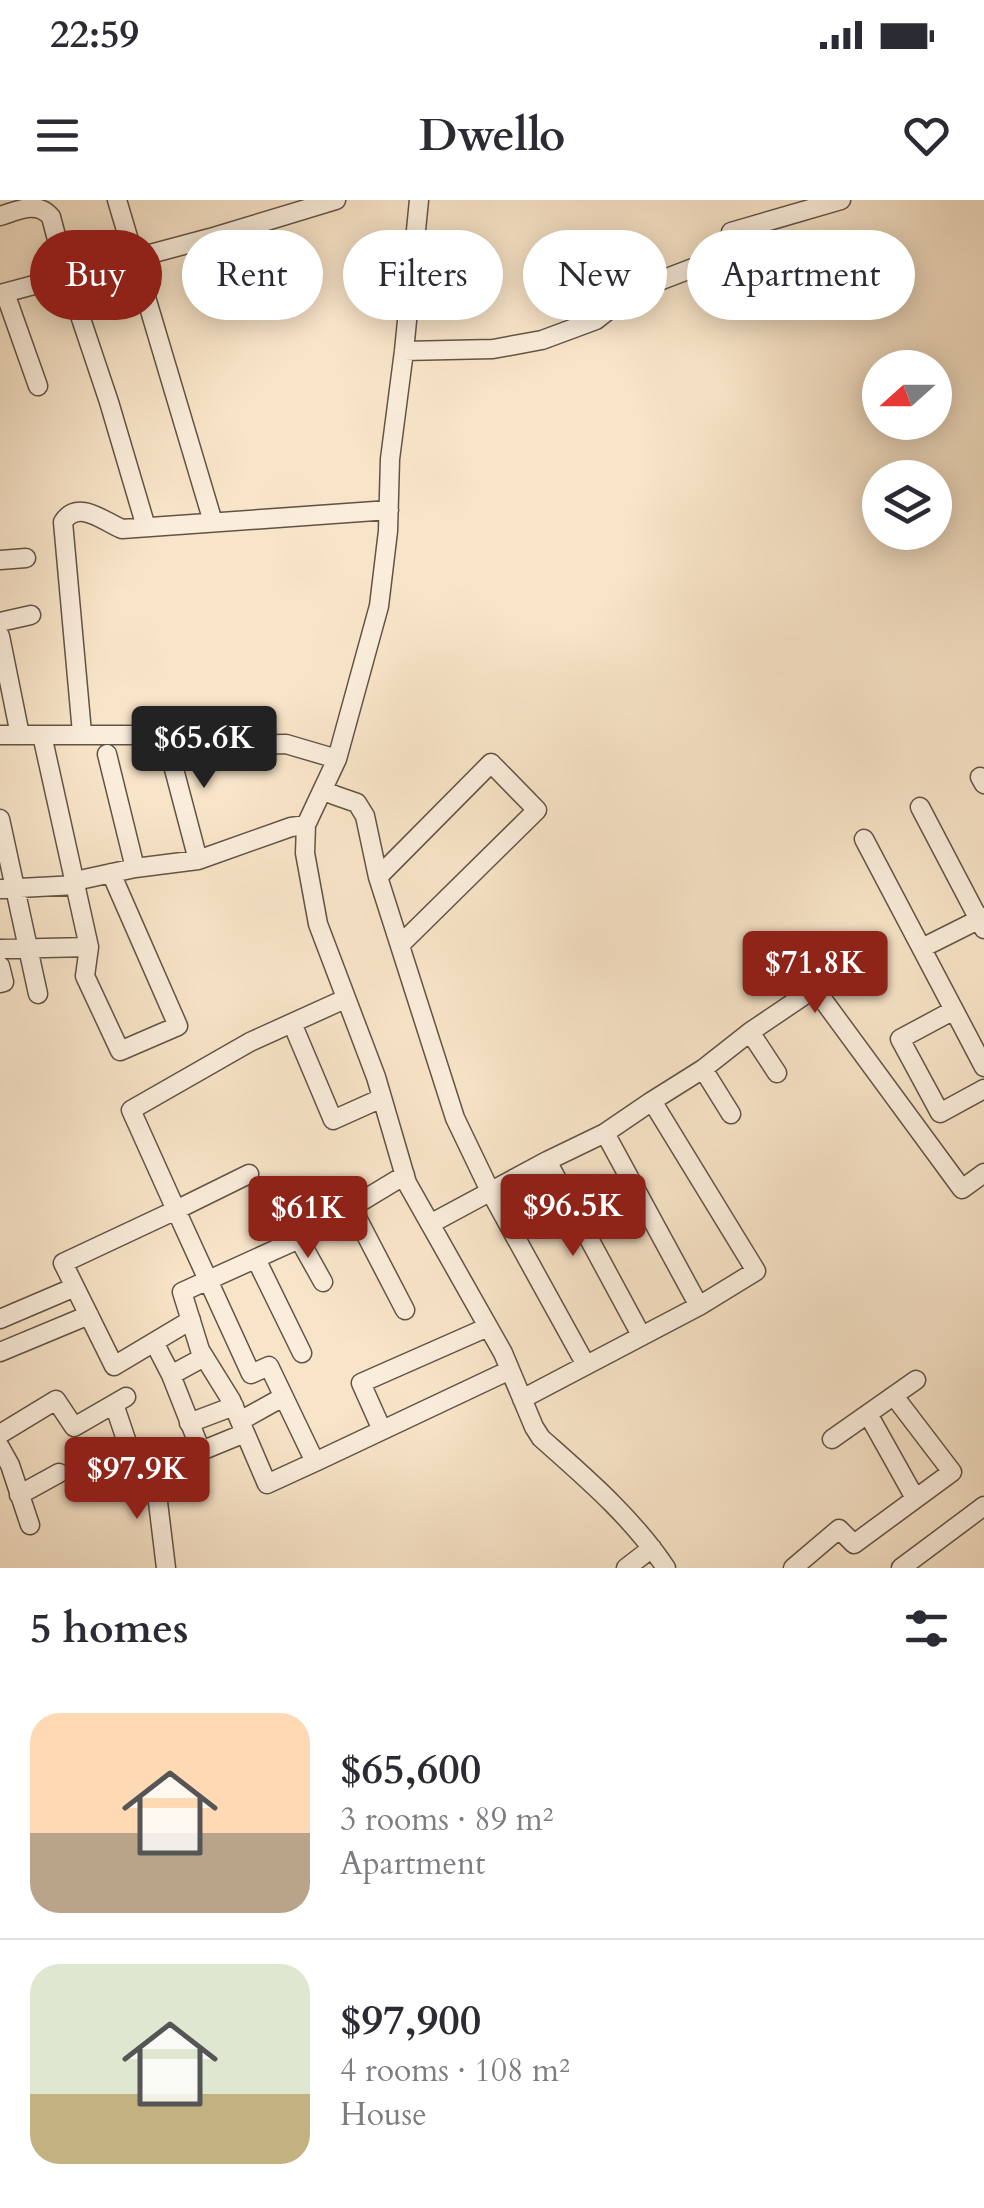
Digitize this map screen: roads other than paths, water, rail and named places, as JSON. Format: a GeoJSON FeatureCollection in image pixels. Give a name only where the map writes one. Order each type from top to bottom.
{"type":"FeatureCollection","features":[{"type":"Feature","properties":{"kind":"street"},"geometry":{"type":"LineString","coordinates":[[117,200],[126,230]]}},
{"type":"Feature","properties":{"kind":"street"},"geometry":{"type":"LineString","coordinates":[[162,251],[336,200]]}},
{"type":"Feature","properties":{"kind":"street"},"geometry":{"type":"LineString","coordinates":[[419,200],[390,459],[379,606],[338,759],[306,826],[305,853],[318,924],[382,1098],[407,1183],[503,1353],[541,1438],[606,1496],[666,1568]]}},
{"type":"Feature","properties":{"kind":"street"},"geometry":{"type":"LineString","coordinates":[[739,230],[842,200]]}},
{"type":"Feature","properties":{"kind":"street"},"geometry":{"type":"LineString","coordinates":[[0,216],[32,206],[46,210],[54,230]]}},
{"type":"Feature","properties":{"kind":"street"},"geometry":{"type":"LineString","coordinates":[[404,351],[493,349],[542,340],[596,320],[633,291],[687,270]]}},
{"type":"Feature","properties":{"kind":"street"},"geometry":{"type":"LineString","coordinates":[[30,287],[2,294],[38,386]]}},
{"type":"Feature","properties":{"kind":"street"},"geometry":{"type":"LineString","coordinates":[[82,320],[146,528]]}},
{"type":"Feature","properties":{"kind":"street"},"geometry":{"type":"LineString","coordinates":[[152,320],[213,522]]}},
{"type":"Feature","properties":{"kind":"street"},"geometry":{"type":"LineString","coordinates":[[82,734],[63,520],[77,511],[86,511],[122,530],[389,510]]}},
{"type":"Feature","properties":{"kind":"street"},"geometry":{"type":"LineString","coordinates":[[0,560],[26,558]]}},
{"type":"Feature","properties":{"kind":"street"},"geometry":{"type":"LineString","coordinates":[[0,622],[31,615]]}},
{"type":"Feature","properties":{"kind":"street"},"geometry":{"type":"LineString","coordinates":[[0,636],[20,735]]}},
{"type":"Feature","properties":{"kind":"street"},"geometry":{"type":"LineString","coordinates":[[0,735],[165,735],[230,745],[286,744],[338,759]]}},
{"type":"Feature","properties":{"kind":"street"},"geometry":{"type":"LineString","coordinates":[[42,735],[89,947],[85,976],[120,1051],[178,1026],[111,873]]}},
{"type":"Feature","properties":{"kind":"street"},"geometry":{"type":"LineString","coordinates":[[165,735],[198,860]]}},
{"type":"Feature","properties":{"kind":"street"},"geometry":{"type":"LineString","coordinates":[[107,754],[135,868]]}},
{"type":"Feature","properties":{"kind":"street"},"geometry":{"type":"LineString","coordinates":[[378,876],[492,762],[537,810],[400,945]]}},
{"type":"Feature","properties":{"kind":"street"},"geometry":{"type":"LineString","coordinates":[[323,789],[357,802],[365,816],[378,876],[455,1118],[490,1191],[586,1365]]}},
{"type":"Feature","properties":{"kind":"street"},"geometry":{"type":"LineString","coordinates":[[920,807],[982,922],[922,948]]}},
{"type":"Feature","properties":{"kind":"street"},"geometry":{"type":"LineString","coordinates":[[0,819],[7,889],[28,948],[38,994]]}},
{"type":"Feature","properties":{"kind":"street"},"geometry":{"type":"LineString","coordinates":[[7,889],[76,883],[135,868],[198,860],[290,827],[306,826]]}},
{"type":"Feature","properties":{"kind":"street"},"geometry":{"type":"LineString","coordinates":[[864,839],[984,1066]]}},
{"type":"Feature","properties":{"kind":"street"},"geometry":{"type":"LineString","coordinates":[[0,950],[89,947]]}},
{"type":"Feature","properties":{"kind":"street"},"geometry":{"type":"LineString","coordinates":[[430,1224],[605,1134],[852,963]]}},
{"type":"Feature","properties":{"kind":"street"},"geometry":{"type":"LineString","coordinates":[[0,966],[4,982],[0,982]]}},
{"type":"Feature","properties":{"kind":"street"},"geometry":{"type":"LineString","coordinates":[[815,989],[962,1189],[981,1181]]}},
{"type":"Feature","properties":{"kind":"street"},"geometry":{"type":"LineString","coordinates":[[315,1462],[269,1366],[251,1374],[131,1110],[250,1042],[346,999]]}},
{"type":"Feature","properties":{"kind":"street"},"geometry":{"type":"LineString","coordinates":[[954,1010],[900,1039],[940,1112],[984,1089]]}},
{"type":"Feature","properties":{"kind":"street"},"geometry":{"type":"LineString","coordinates":[[292,1024],[332,1120],[382,1098]]}},
{"type":"Feature","properties":{"kind":"street"},"geometry":{"type":"LineString","coordinates":[[750,1032],[777,1074]]}},
{"type":"Feature","properties":{"kind":"street"},"geometry":{"type":"LineString","coordinates":[[703,1069],[731,1114]]}},
{"type":"Feature","properties":{"kind":"street"},"geometry":{"type":"LineString","coordinates":[[522,1399],[699,1306],[756,1271],[652,1101]]}},
{"type":"Feature","properties":{"kind":"street"},"geometry":{"type":"LineString","coordinates":[[605,1134],[699,1306]]}},
{"type":"Feature","properties":{"kind":"street"},"geometry":{"type":"LineString","coordinates":[[547,1161],[642,1335]]}},
{"type":"Feature","properties":{"kind":"street"},"geometry":{"type":"LineString","coordinates":[[191,1320],[114,1366],[64,1263],[248,1174]]}},
{"type":"Feature","properties":{"kind":"street"},"geometry":{"type":"LineString","coordinates":[[405,1175],[299,1240],[182,1292],[204,1357],[239,1420],[267,1484],[510,1370]]}},
{"type":"Feature","properties":{"kind":"street"},"geometry":{"type":"LineString","coordinates":[[352,1208],[405,1310]]}},
{"type":"Feature","properties":{"kind":"street"},"geometry":{"type":"LineString","coordinates":[[299,1240],[323,1282]]}},
{"type":"Feature","properties":{"kind":"street"},"geometry":{"type":"LineString","coordinates":[[256,1259],[302,1353]]}},
{"type":"Feature","properties":{"kind":"street"},"geometry":{"type":"LineString","coordinates":[[0,1319],[75,1287]]}},
{"type":"Feature","properties":{"kind":"street"},"geometry":{"type":"LineString","coordinates":[[0,1352],[89,1315]]}},
{"type":"Feature","properties":{"kind":"street"},"geometry":{"type":"LineString","coordinates":[[382,1430],[361,1382],[488,1326]]}},
{"type":"Feature","properties":{"kind":"street"},"geometry":{"type":"LineString","coordinates":[[154,1342],[200,1451]]}},
{"type":"Feature","properties":{"kind":"street"},"geometry":{"type":"LineString","coordinates":[[171,1375],[204,1357]]}},
{"type":"Feature","properties":{"kind":"street"},"geometry":{"type":"LineString","coordinates":[[832,1439],[916,1380]]}},
{"type":"Feature","properties":{"kind":"street"},"geometry":{"type":"LineString","coordinates":[[794,1568],[839,1528],[854,1544],[952,1472],[894,1396]]}},
{"type":"Feature","properties":{"kind":"street"},"geometry":{"type":"LineString","coordinates":[[0,1434],[56,1400],[74,1427],[120,1400],[138,1475],[200,1451],[239,1420],[283,1397]]}},
{"type":"Feature","properties":{"kind":"street"},"geometry":{"type":"LineString","coordinates":[[868,1414],[915,1498]]}},
{"type":"Feature","properties":{"kind":"street"},"geometry":{"type":"LineString","coordinates":[[189,1423],[239,1420]]}},
{"type":"Feature","properties":{"kind":"street"},"geometry":{"type":"LineString","coordinates":[[0,1447],[30,1525]]}},
{"type":"Feature","properties":{"kind":"street"},"geometry":{"type":"LineString","coordinates":[[154,1469],[166,1568]]}},
{"type":"Feature","properties":{"kind":"street"},"geometry":{"type":"LineString","coordinates":[[19,1495],[59,1473]]}},
{"type":"Feature","properties":{"kind":"street"},"geometry":{"type":"LineString","coordinates":[[901,1568],[984,1506]]}},
{"type":"Feature","properties":{"kind":"street"},"geometry":{"type":"LineString","coordinates":[[626,1568],[652,1548]]}}]}
